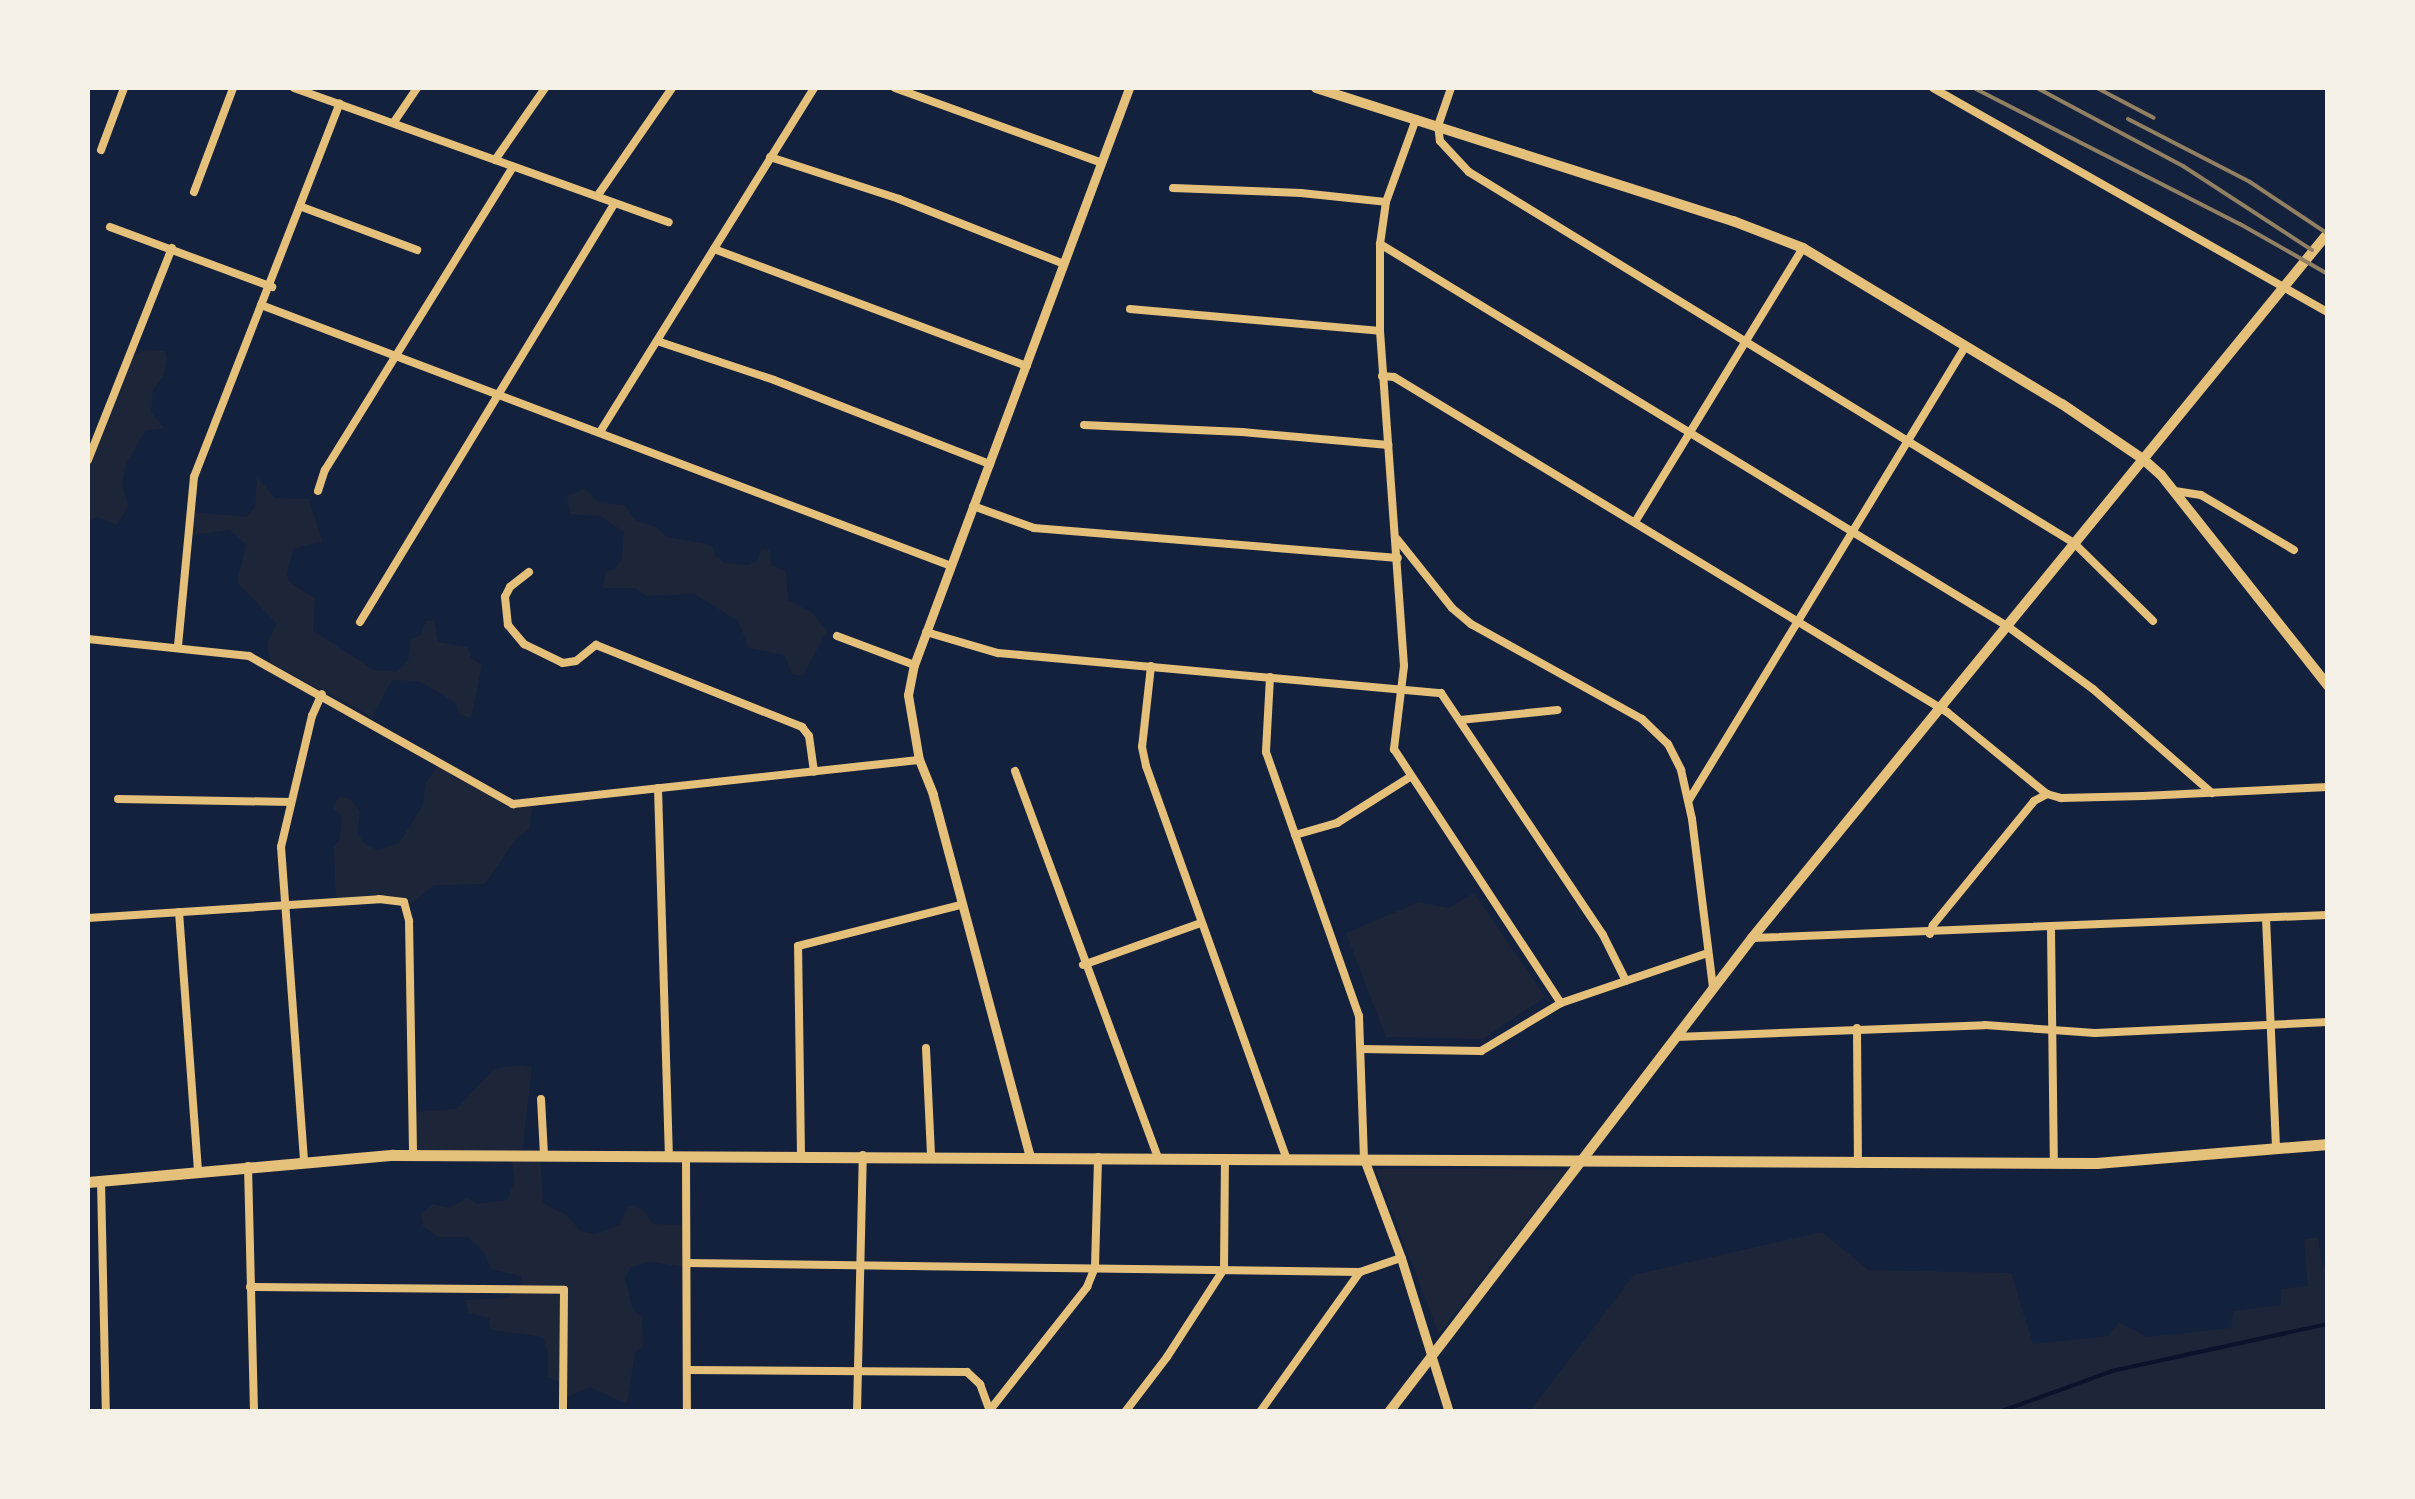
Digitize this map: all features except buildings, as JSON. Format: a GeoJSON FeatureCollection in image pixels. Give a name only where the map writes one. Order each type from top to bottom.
{"type":"FeatureCollection","features":[{"type":"Feature","properties":{"kind":"main road"},"geometry":{"type":"LineString","coordinates":[[1316,88],[1733,221],[1803,248],[2143,459],[2174,491],[2328,686]]}},
{"type":"Feature","properties":{"kind":"main road"},"geometry":{"type":"LineString","coordinates":[[1389,1412],[1712,988],[2328,233]]}},
{"type":"Feature","properties":{"kind":"main road"},"geometry":{"type":"LineString","coordinates":[[94,1181],[304,1160],[414,1155],[1858,1164],[2054,1162],[2328,1144]]}},
{"type":"Feature","properties":{"kind":"street"},"geometry":{"type":"LineString","coordinates":[[101,150],[124,88]]}},
{"type":"Feature","properties":{"kind":"street"},"geometry":{"type":"LineString","coordinates":[[194,192],[233,88]]}},
{"type":"Feature","properties":{"kind":"street"},"geometry":{"type":"LineString","coordinates":[[294,88],[669,222]]}},
{"type":"Feature","properties":{"kind":"street"},"geometry":{"type":"LineString","coordinates":[[394,122],[417,88]]}},
{"type":"Feature","properties":{"kind":"street"},"geometry":{"type":"LineString","coordinates":[[494,160],[544,88]]}},
{"type":"Feature","properties":{"kind":"street"},"geometry":{"type":"LineString","coordinates":[[598,195],[672,88]]}},
{"type":"Feature","properties":{"kind":"street"},"geometry":{"type":"LineString","coordinates":[[600,432],[814,88]]}},
{"type":"Feature","properties":{"kind":"street"},"geometry":{"type":"LineString","coordinates":[[895,88],[1102,163]]}},
{"type":"Feature","properties":{"kind":"street"},"geometry":{"type":"LineString","coordinates":[[1030,1157],[933,794],[919,760],[908,695],[914,665],[972,506],[1130,88]]}},
{"type":"Feature","properties":{"kind":"street"},"geometry":{"type":"LineString","coordinates":[[1451,88],[1438,126],[1446,151],[1469,172],[2074,543],[2153,621]]}},
{"type":"Feature","properties":{"kind":"street"},"geometry":{"type":"LineString","coordinates":[[1933,88],[2328,312]]}},
{"type":"Feature","properties":{"kind":"street"},"geometry":{"type":"LineString","coordinates":[[178,646],[191,488],[340,103]]}},
{"type":"Feature","properties":{"kind":"street"},"geometry":{"type":"LineString","coordinates":[[1416,119],[1386,202],[1380,244],[1382,376],[1398,558],[1401,688],[1394,750],[1561,1003]]}},
{"type":"Feature","properties":{"kind":"street"},"geometry":{"type":"LineString","coordinates":[[770,157],[898,199],[1064,264]]}},
{"type":"Feature","properties":{"kind":"street"},"geometry":{"type":"LineString","coordinates":[[318,491],[325,470],[513,167]]}},
{"type":"Feature","properties":{"kind":"street"},"geometry":{"type":"LineString","coordinates":[[1173,188],[1386,202]]}},
{"type":"Feature","properties":{"kind":"street"},"geometry":{"type":"LineString","coordinates":[[360,622],[614,205]]}},
{"type":"Feature","properties":{"kind":"street"},"geometry":{"type":"LineString","coordinates":[[302,207],[417,250]]}},
{"type":"Feature","properties":{"kind":"street"},"geometry":{"type":"LineString","coordinates":[[110,227],[272,287]]}},
{"type":"Feature","properties":{"kind":"street"},"geometry":{"type":"LineString","coordinates":[[1380,244],[2007,626],[2092,690],[2212,793]]}},
{"type":"Feature","properties":{"kind":"street"},"geometry":{"type":"LineString","coordinates":[[88,460],[172,248]]}},
{"type":"Feature","properties":{"kind":"street"},"geometry":{"type":"LineString","coordinates":[[714,248],[1027,366]]}},
{"type":"Feature","properties":{"kind":"street"},"geometry":{"type":"LineString","coordinates":[[1635,522],[1803,248]]}},
{"type":"Feature","properties":{"kind":"street"},"geometry":{"type":"LineString","coordinates":[[261,305],[951,566]]}},
{"type":"Feature","properties":{"kind":"street"},"geometry":{"type":"LineString","coordinates":[[1130,309],[1380,331]]}},
{"type":"Feature","properties":{"kind":"street"},"geometry":{"type":"LineString","coordinates":[[656,341],[774,380],[990,464]]}},
{"type":"Feature","properties":{"kind":"street"},"geometry":{"type":"LineString","coordinates":[[1688,801],[1966,347]]}},
{"type":"Feature","properties":{"kind":"street"},"geometry":{"type":"LineString","coordinates":[[1382,376],[1394,377],[1939,708],[2047,794],[2060,798],[2328,787]]}},
{"type":"Feature","properties":{"kind":"street"},"geometry":{"type":"LineString","coordinates":[[1084,425],[1242,432],[1388,445]]}},
{"type":"Feature","properties":{"kind":"street"},"geometry":{"type":"LineString","coordinates":[[2174,491],[2201,496],[2294,550]]}},
{"type":"Feature","properties":{"kind":"street"},"geometry":{"type":"LineString","coordinates":[[972,506],[1034,528],[1398,558]]}},
{"type":"Feature","properties":{"kind":"street"},"geometry":{"type":"LineString","coordinates":[[1397,539],[1452,608],[1471,624],[1649,723],[1675,756],[1688,801],[1712,988]]}},
{"type":"Feature","properties":{"kind":"street"},"geometry":{"type":"LineString","coordinates":[[530,572],[510,587],[505,597],[508,625],[535,652],[563,663],[576,660],[590,645],[802,727],[810,736],[814,772]]}},
{"type":"Feature","properties":{"kind":"street"},"geometry":{"type":"LineString","coordinates":[[926,632],[998,654],[1441,693],[1603,935],[1626,981]]}},
{"type":"Feature","properties":{"kind":"street"},"geometry":{"type":"LineString","coordinates":[[837,636],[914,665]]}},
{"type":"Feature","properties":{"kind":"street"},"geometry":{"type":"LineString","coordinates":[[88,638],[249,656],[507,802],[919,760]]}},
{"type":"Feature","properties":{"kind":"street"},"geometry":{"type":"LineString","coordinates":[[1151,666],[1143,755],[1286,1158]]}},
{"type":"Feature","properties":{"kind":"street"},"geometry":{"type":"LineString","coordinates":[[1270,677],[1266,752],[1360,1016],[1364,1160],[1401,1258],[1449,1412]]}},
{"type":"Feature","properties":{"kind":"street"},"geometry":{"type":"LineString","coordinates":[[304,1160],[281,848],[322,694]]}},
{"type":"Feature","properties":{"kind":"street"},"geometry":{"type":"LineString","coordinates":[[1460,720],[1557,710]]}},
{"type":"Feature","properties":{"kind":"street"},"geometry":{"type":"LineString","coordinates":[[1015,772],[1083,965],[1158,1158]]}},
{"type":"Feature","properties":{"kind":"street"},"geometry":{"type":"LineString","coordinates":[[1296,835],[1336,822],[1410,777]]}},
{"type":"Feature","properties":{"kind":"street"},"geometry":{"type":"LineString","coordinates":[[658,788],[669,1155]]}},
{"type":"Feature","properties":{"kind":"street"},"geometry":{"type":"LineString","coordinates":[[1930,934],[1933,925],[2034,801],[2047,794]]}},
{"type":"Feature","properties":{"kind":"street"},"geometry":{"type":"LineString","coordinates":[[118,799],[291,802]]}},
{"type":"Feature","properties":{"kind":"street"},"geometry":{"type":"LineString","coordinates":[[88,918],[380,899],[404,902],[409,921],[414,1155]]}},
{"type":"Feature","properties":{"kind":"street"},"geometry":{"type":"LineString","coordinates":[[801,1156],[798,946],[960,905]]}},
{"type":"Feature","properties":{"kind":"street"},"geometry":{"type":"LineString","coordinates":[[179,912],[198,1169]]}},
{"type":"Feature","properties":{"kind":"street"},"geometry":{"type":"LineString","coordinates":[[1752,938],[1930,934],[2328,915]]}},
{"type":"Feature","properties":{"kind":"street"},"geometry":{"type":"LineString","coordinates":[[2266,918],[2276,1150]]}},
{"type":"Feature","properties":{"kind":"street"},"geometry":{"type":"LineString","coordinates":[[1083,965],[1201,923]]}},
{"type":"Feature","properties":{"kind":"street"},"geometry":{"type":"LineString","coordinates":[[2050,928],[2054,1162]]}},
{"type":"Feature","properties":{"kind":"street"},"geometry":{"type":"LineString","coordinates":[[1362,1049],[1481,1050],[1561,1003],[1705,954]]}},
{"type":"Feature","properties":{"kind":"street"},"geometry":{"type":"LineString","coordinates":[[1676,1036],[1984,1025],[2053,1033],[2328,1022]]}},
{"type":"Feature","properties":{"kind":"street"},"geometry":{"type":"LineString","coordinates":[[1857,1028],[1858,1164]]}},
{"type":"Feature","properties":{"kind":"street"},"geometry":{"type":"LineString","coordinates":[[926,1048],[931,1156]]}},
{"type":"Feature","properties":{"kind":"street"},"geometry":{"type":"LineString","coordinates":[[542,1099],[544,1155]]}},
{"type":"Feature","properties":{"kind":"street"},"geometry":{"type":"LineString","coordinates":[[686,1155],[687,1412]]}},
{"type":"Feature","properties":{"kind":"street"},"geometry":{"type":"LineString","coordinates":[[857,1412],[864,1156]]}},
{"type":"Feature","properties":{"kind":"street"},"geometry":{"type":"LineString","coordinates":[[990,1411],[1058,1325],[1095,1267],[1098,1158]]}},
{"type":"Feature","properties":{"kind":"street"},"geometry":{"type":"LineString","coordinates":[[1125,1412],[1168,1357],[1224,1269],[1225,1158]]}},
{"type":"Feature","properties":{"kind":"street"},"geometry":{"type":"LineString","coordinates":[[248,1166],[254,1412]]}},
{"type":"Feature","properties":{"kind":"street"},"geometry":{"type":"LineString","coordinates":[[94,1181],[106,1412]]}},
{"type":"Feature","properties":{"kind":"street"},"geometry":{"type":"LineString","coordinates":[[687,1262],[1360,1272],[1401,1258]]}},
{"type":"Feature","properties":{"kind":"street"},"geometry":{"type":"LineString","coordinates":[[1260,1412],[1360,1272]]}},
{"type":"Feature","properties":{"kind":"street"},"geometry":{"type":"LineString","coordinates":[[250,1287],[564,1290],[563,1412]]}},
{"type":"Feature","properties":{"kind":"street"},"geometry":{"type":"LineString","coordinates":[[687,1370],[967,1372],[980,1384],[990,1411]]}},
{"type":"Feature","properties":{"kind":"shaded area"},"geometry":{"type":"Polygon","coordinates":[[[146,350],[165,351],[167,357],[164,374],[153,390],[151,412],[163,428],[145,431],[126,464],[122,485],[128,506],[117,525],[97,517],[88,521],[88,460],[127,357],[146,350]]]}},
{"type":"Feature","properties":{"kind":"shaded area"},"geometry":{"type":"Polygon","coordinates":[[[257,477],[275,498],[309,499],[322,541],[293,549],[287,574],[289,582],[315,598],[313,631],[374,670],[396,672],[408,661],[411,639],[421,635],[426,621],[434,620],[438,642],[468,647],[471,658],[482,665],[471,718],[460,715],[456,703],[419,681],[392,680],[372,717],[270,663],[267,643],[277,624],[237,582],[246,545],[230,530],[190,535],[193,512],[247,517],[255,507],[257,477]]]}},
{"type":"Feature","properties":{"kind":"shaded area"},"geometry":{"type":"Polygon","coordinates":[[[585,489],[599,503],[625,505],[636,521],[656,527],[667,537],[712,545],[715,556],[725,563],[748,565],[757,561],[762,548],[770,551],[771,565],[786,572],[788,600],[811,612],[827,630],[803,676],[792,674],[785,655],[749,648],[738,621],[695,594],[646,596],[636,588],[603,588],[606,571],[615,569],[622,559],[624,532],[600,516],[570,514],[567,496],[585,489]]]}},
{"type":"Feature","properties":{"kind":"shaded area"},"geometry":{"type":"Polygon","coordinates":[[[440,762],[509,802],[533,802],[529,829],[516,839],[485,884],[434,885],[406,908],[395,902],[336,902],[334,847],[340,839],[342,816],[333,808],[339,796],[350,799],[360,812],[357,834],[366,845],[378,850],[399,843],[422,807],[426,783],[440,762]]]}},
{"type":"Feature","properties":{"kind":"shaded area"},"geometry":{"type":"Polygon","coordinates":[[[1474,893],[1545,997],[1483,1039],[1386,1037],[1346,933],[1419,902],[1448,908],[1474,893]]]}},
{"type":"Feature","properties":{"kind":"shaded area"},"geometry":{"type":"Polygon","coordinates":[[[532,1067],[522,1153],[540,1157],[543,1203],[568,1216],[580,1231],[595,1234],[620,1225],[628,1206],[642,1209],[653,1224],[687,1225],[686,1267],[650,1262],[631,1267],[625,1278],[633,1310],[642,1317],[643,1346],[635,1352],[627,1404],[590,1387],[561,1400],[559,1382],[547,1377],[548,1354],[543,1337],[491,1330],[489,1318],[469,1313],[465,1300],[505,1298],[520,1289],[521,1276],[491,1269],[484,1252],[468,1237],[438,1237],[423,1226],[421,1214],[433,1204],[449,1208],[467,1198],[477,1204],[507,1200],[515,1180],[511,1156],[416,1152],[416,1112],[456,1109],[494,1069],[532,1067]]]}},
{"type":"Feature","properties":{"kind":"shaded area"},"geometry":{"type":"Polygon","coordinates":[[[1375,1168],[1567,1170],[1439,1334],[1375,1168]]]}},
{"type":"Feature","properties":{"kind":"shaded area"},"geometry":{"type":"Polygon","coordinates":[[[1822,1232],[1868,1270],[2011,1273],[2033,1344],[2108,1336],[2119,1322],[2147,1337],[2231,1328],[2233,1311],[2280,1305],[2282,1289],[2308,1286],[2304,1240],[2318,1237],[2322,1264],[2327,1266],[2327,1411],[1530,1411],[1634,1275],[1822,1232]]]}},
{"type":"Feature","properties":{"kind":"waterway"},"geometry":{"type":"LineString","coordinates":[[1999,1412],[2112,1371],[2328,1324]]}},
{"type":"Feature","properties":{"kind":"railway"},"geometry":{"type":"LineString","coordinates":[[1974,88],[2240,224],[2328,274]]}},
{"type":"Feature","properties":{"kind":"railway"},"geometry":{"type":"LineString","coordinates":[[2037,88],[2183,166],[2312,250]]}},
{"type":"Feature","properties":{"kind":"railway"},"geometry":{"type":"LineString","coordinates":[[2097,88],[2154,118]]}},
{"type":"Feature","properties":{"kind":"railway"},"geometry":{"type":"LineString","coordinates":[[2128,119],[2250,182],[2328,234]]}}]}
